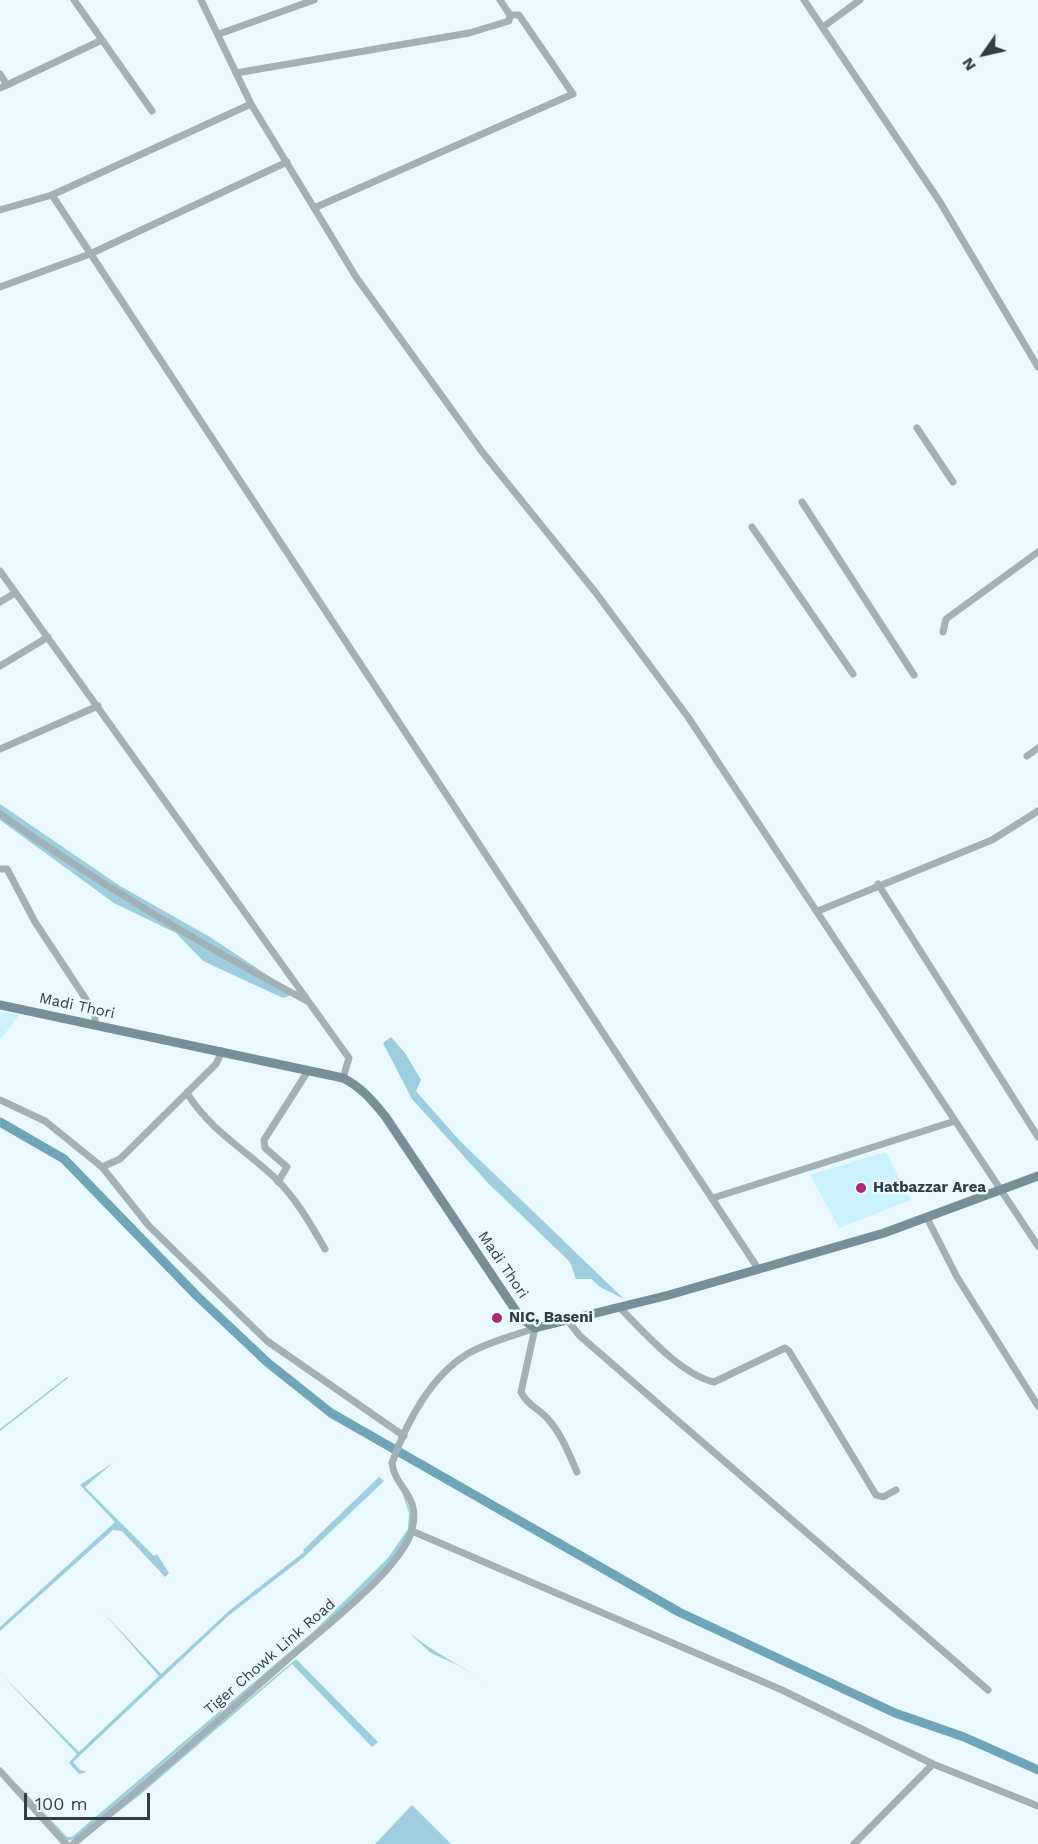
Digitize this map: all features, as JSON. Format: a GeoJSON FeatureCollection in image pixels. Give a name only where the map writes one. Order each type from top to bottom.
{"type":"FeatureCollection","features":[{"type":"Feature","properties":{"kind":"main road","name":"Madi Thori"},"geometry":{"type":"LineString","coordinates":[[0,1005],[343,1078],[362,1089],[385,1116],[520,1317],[535,1328]]}},
{"type":"Feature","properties":{"kind":"main road"},"geometry":{"type":"LineString","coordinates":[[535,1328],[620,1308],[759,1270],[927,1218],[1038,1176]]}},
{"type":"Feature","properties":{"kind":"street"},"geometry":{"type":"LineString","coordinates":[[74,0],[152,111]]}},
{"type":"Feature","properties":{"kind":"street"},"geometry":{"type":"LineString","coordinates":[[201,0],[251,104],[356,277],[483,453],[596,593],[688,717],[1038,1246]]}},
{"type":"Feature","properties":{"kind":"street"},"geometry":{"type":"LineString","coordinates":[[219,34],[314,0]]}},
{"type":"Feature","properties":{"kind":"street"},"geometry":{"type":"LineString","coordinates":[[236,73],[469,33],[509,21],[510,15],[500,0]]}},
{"type":"Feature","properties":{"kind":"street"},"geometry":{"type":"LineString","coordinates":[[804,0],[940,202],[1038,367]]}},
{"type":"Feature","properties":{"kind":"street"},"geometry":{"type":"LineString","coordinates":[[824,27],[860,0]]}},
{"type":"Feature","properties":{"kind":"street"},"geometry":{"type":"LineString","coordinates":[[314,208],[573,94],[519,15],[510,15]]}},
{"type":"Feature","properties":{"kind":"street"},"geometry":{"type":"LineString","coordinates":[[0,74],[3,86],[102,40]]}},
{"type":"Feature","properties":{"kind":"street"},"geometry":{"type":"LineString","coordinates":[[0,210],[52,195],[251,104]]}},
{"type":"Feature","properties":{"kind":"street"},"geometry":{"type":"LineString","coordinates":[[0,287],[90,254],[286,162]]}},
{"type":"Feature","properties":{"kind":"street"},"geometry":{"type":"LineString","coordinates":[[52,195],[759,1270]]}},
{"type":"Feature","properties":{"kind":"street"},"geometry":{"type":"LineString","coordinates":[[917,428],[953,482]]}},
{"type":"Feature","properties":{"kind":"street"},"geometry":{"type":"LineString","coordinates":[[802,502],[914,675]]}},
{"type":"Feature","properties":{"kind":"street"},"geometry":{"type":"LineString","coordinates":[[752,527],[854,674]]}},
{"type":"Feature","properties":{"kind":"street"},"geometry":{"type":"LineString","coordinates":[[942,632],[946,619],[1038,552]]}},
{"type":"Feature","properties":{"kind":"street"},"geometry":{"type":"LineString","coordinates":[[0,571],[348,1058],[343,1078]]}},
{"type":"Feature","properties":{"kind":"street"},"geometry":{"type":"LineString","coordinates":[[0,602],[15,593]]}},
{"type":"Feature","properties":{"kind":"street"},"geometry":{"type":"LineString","coordinates":[[0,666],[48,638]]}},
{"type":"Feature","properties":{"kind":"street"},"geometry":{"type":"LineString","coordinates":[[0,749],[98,706]]}},
{"type":"Feature","properties":{"kind":"street"},"geometry":{"type":"LineString","coordinates":[[1027,756],[1038,748]]}},
{"type":"Feature","properties":{"kind":"street"},"geometry":{"type":"LineString","coordinates":[[818,911],[878,884],[992,840],[1038,811]]}},
{"type":"Feature","properties":{"kind":"street"},"geometry":{"type":"LineString","coordinates":[[0,814],[110,889],[151,910],[225,957],[310,1003]]}},
{"type":"Feature","properties":{"kind":"street"},"geometry":{"type":"LineString","coordinates":[[0,869],[7,870],[35,922],[95,1013],[95,1026]]}},
{"type":"Feature","properties":{"kind":"street"},"geometry":{"type":"LineString","coordinates":[[878,884],[1038,1137]]}},
{"type":"Feature","properties":{"kind":"street"},"geometry":{"type":"LineString","coordinates":[[102,1167],[120,1159],[216,1064],[222,1052]]}},
{"type":"Feature","properties":{"kind":"street"},"geometry":{"type":"LineString","coordinates":[[278,1182],[287,1167],[265,1148],[264,1140],[308,1071]]}},
{"type":"Feature","properties":{"kind":"street"},"geometry":{"type":"LineString","coordinates":[[187,1093],[203,1117],[278,1182],[301,1208],[325,1250]]}},
{"type":"Feature","properties":{"kind":"street"},"geometry":{"type":"LineString","coordinates":[[0,1100],[45,1121],[102,1167],[149,1226],[267,1341],[404,1436]]}},
{"type":"Feature","properties":{"kind":"street"},"geometry":{"type":"LineString","coordinates":[[713,1198],[955,1121]]}},
{"type":"Feature","properties":{"kind":"street"},"geometry":{"type":"LineString","coordinates":[[927,1218],[966,1293],[1038,1406]]}},
{"type":"Feature","properties":{"kind":"street"},"geometry":{"type":"LineString","coordinates":[[620,1308],[654,1342],[692,1372],[714,1382],[784,1348],[876,1495],[883,1497],[896,1490]]}},
{"type":"Feature","properties":{"kind":"street"},"geometry":{"type":"LineString","coordinates":[[568,1321],[579,1336],[988,1690]]}},
{"type":"Feature","properties":{"kind":"street"},"geometry":{"type":"LineString","coordinates":[[535,1328],[477,1349],[460,1359],[430,1389],[394,1456],[393,1468],[413,1503],[412,1531],[782,1690],[933,1764],[1038,1806]]}},
{"type":"Feature","properties":{"kind":"street"},"geometry":{"type":"LineString","coordinates":[[535,1328],[521,1392],[528,1402],[547,1417],[556,1428],[577,1472]]}},
{"type":"Feature","properties":{"kind":"street","name":"Tiger Chowk Link Road"},"geometry":{"type":"LineString","coordinates":[[73,1844],[351,1603],[400,1553],[412,1531]]}},
{"type":"Feature","properties":{"kind":"street"},"geometry":{"type":"LineString","coordinates":[[854,1844],[933,1764]]}},
{"type":"Feature","properties":{"kind":"street"},"geometry":{"type":"LineString","coordinates":[[0,1772],[66,1844]]}},
{"type":"Feature","properties":{"kind":"shaded area"},"geometry":{"type":"Polygon","coordinates":[[[0,804],[120,886],[210,937],[296,994],[283,998],[203,961],[176,933],[114,903],[0,820],[0,804]]]}},
{"type":"Feature","properties":{"kind":"shaded area"},"geometry":{"type":"Polygon","coordinates":[[[0,1012],[19,1015],[0,1040],[0,1012]]]}},
{"type":"Feature","properties":{"kind":"shaded area"},"geometry":{"type":"Polygon","coordinates":[[[391,1037],[405,1053],[421,1080],[416,1091],[459,1140],[624,1299],[600,1287],[591,1279],[576,1279],[570,1262],[489,1184],[412,1099],[383,1043],[391,1037]]]}},
{"type":"Feature","properties":{"kind":"shaded area","name":"Hatbazzar Area"},"geometry":{"type":"Polygon","coordinates":[[[886,1152],[911,1200],[839,1228],[810,1175],[886,1152]]]}},
{"type":"Feature","properties":{"kind":"shaded area"},"geometry":{"type":"Polygon","coordinates":[[[68,1378],[0,1431],[0,1429],[68,1378]]]}},
{"type":"Feature","properties":{"kind":"shaded area"},"geometry":{"type":"Polygon","coordinates":[[[114,1462],[85,1487],[154,1556],[157,1554],[169,1573],[165,1577],[122,1531],[113,1530],[0,1631],[0,1627],[115,1522],[80,1485],[114,1462]]]}},
{"type":"Feature","properties":{"kind":"shaded area"},"geometry":{"type":"Polygon","coordinates":[[[379,1477],[384,1481],[303,1558],[228,1616],[73,1762],[80,1770],[87,1772],[79,1774],[69,1763],[77,1754],[0,1673],[79,1752],[159,1676],[103,1612],[161,1674],[230,1610],[304,1552],[303,1550],[379,1477]]]}},
{"type":"Feature","properties":{"kind":"shaded area"},"geometry":{"type":"Polygon","coordinates":[[[401,1489],[409,1506],[411,1518],[409,1530],[386,1567],[338,1613],[75,1839],[67,1841],[17,1787],[16,1783],[67,1837],[72,1837],[314,1631],[388,1558],[408,1529],[409,1513],[401,1489]]]}},
{"type":"Feature","properties":{"kind":"shaded area"},"geometry":{"type":"Polygon","coordinates":[[[408,1632],[427,1646],[459,1666],[431,1653],[408,1632]]]}},
{"type":"Feature","properties":{"kind":"shaded area"},"geometry":{"type":"Polygon","coordinates":[[[296,1659],[378,1742],[372,1747],[292,1664],[141,1794],[77,1844],[296,1659]]]}},
{"type":"Feature","properties":{"kind":"shaded area"},"geometry":{"type":"Polygon","coordinates":[[[412,1805],[451,1844],[375,1844],[412,1805]]]}},
{"type":"Feature","properties":{"kind":"waterway"},"geometry":{"type":"LineString","coordinates":[[0,1122],[64,1159],[197,1296],[267,1362],[331,1413],[679,1612],[895,1713],[964,1737],[1038,1770]]}},
{"type":"Feature","properties":{"kind":"place","name":"Hatbazzar Area"},"geometry":{"type":"Point","coordinates":[861,1188]}},
{"type":"Feature","properties":{"kind":"place","name":"NIC, Baseni"},"geometry":{"type":"Point","coordinates":[497,1318]}}]}
